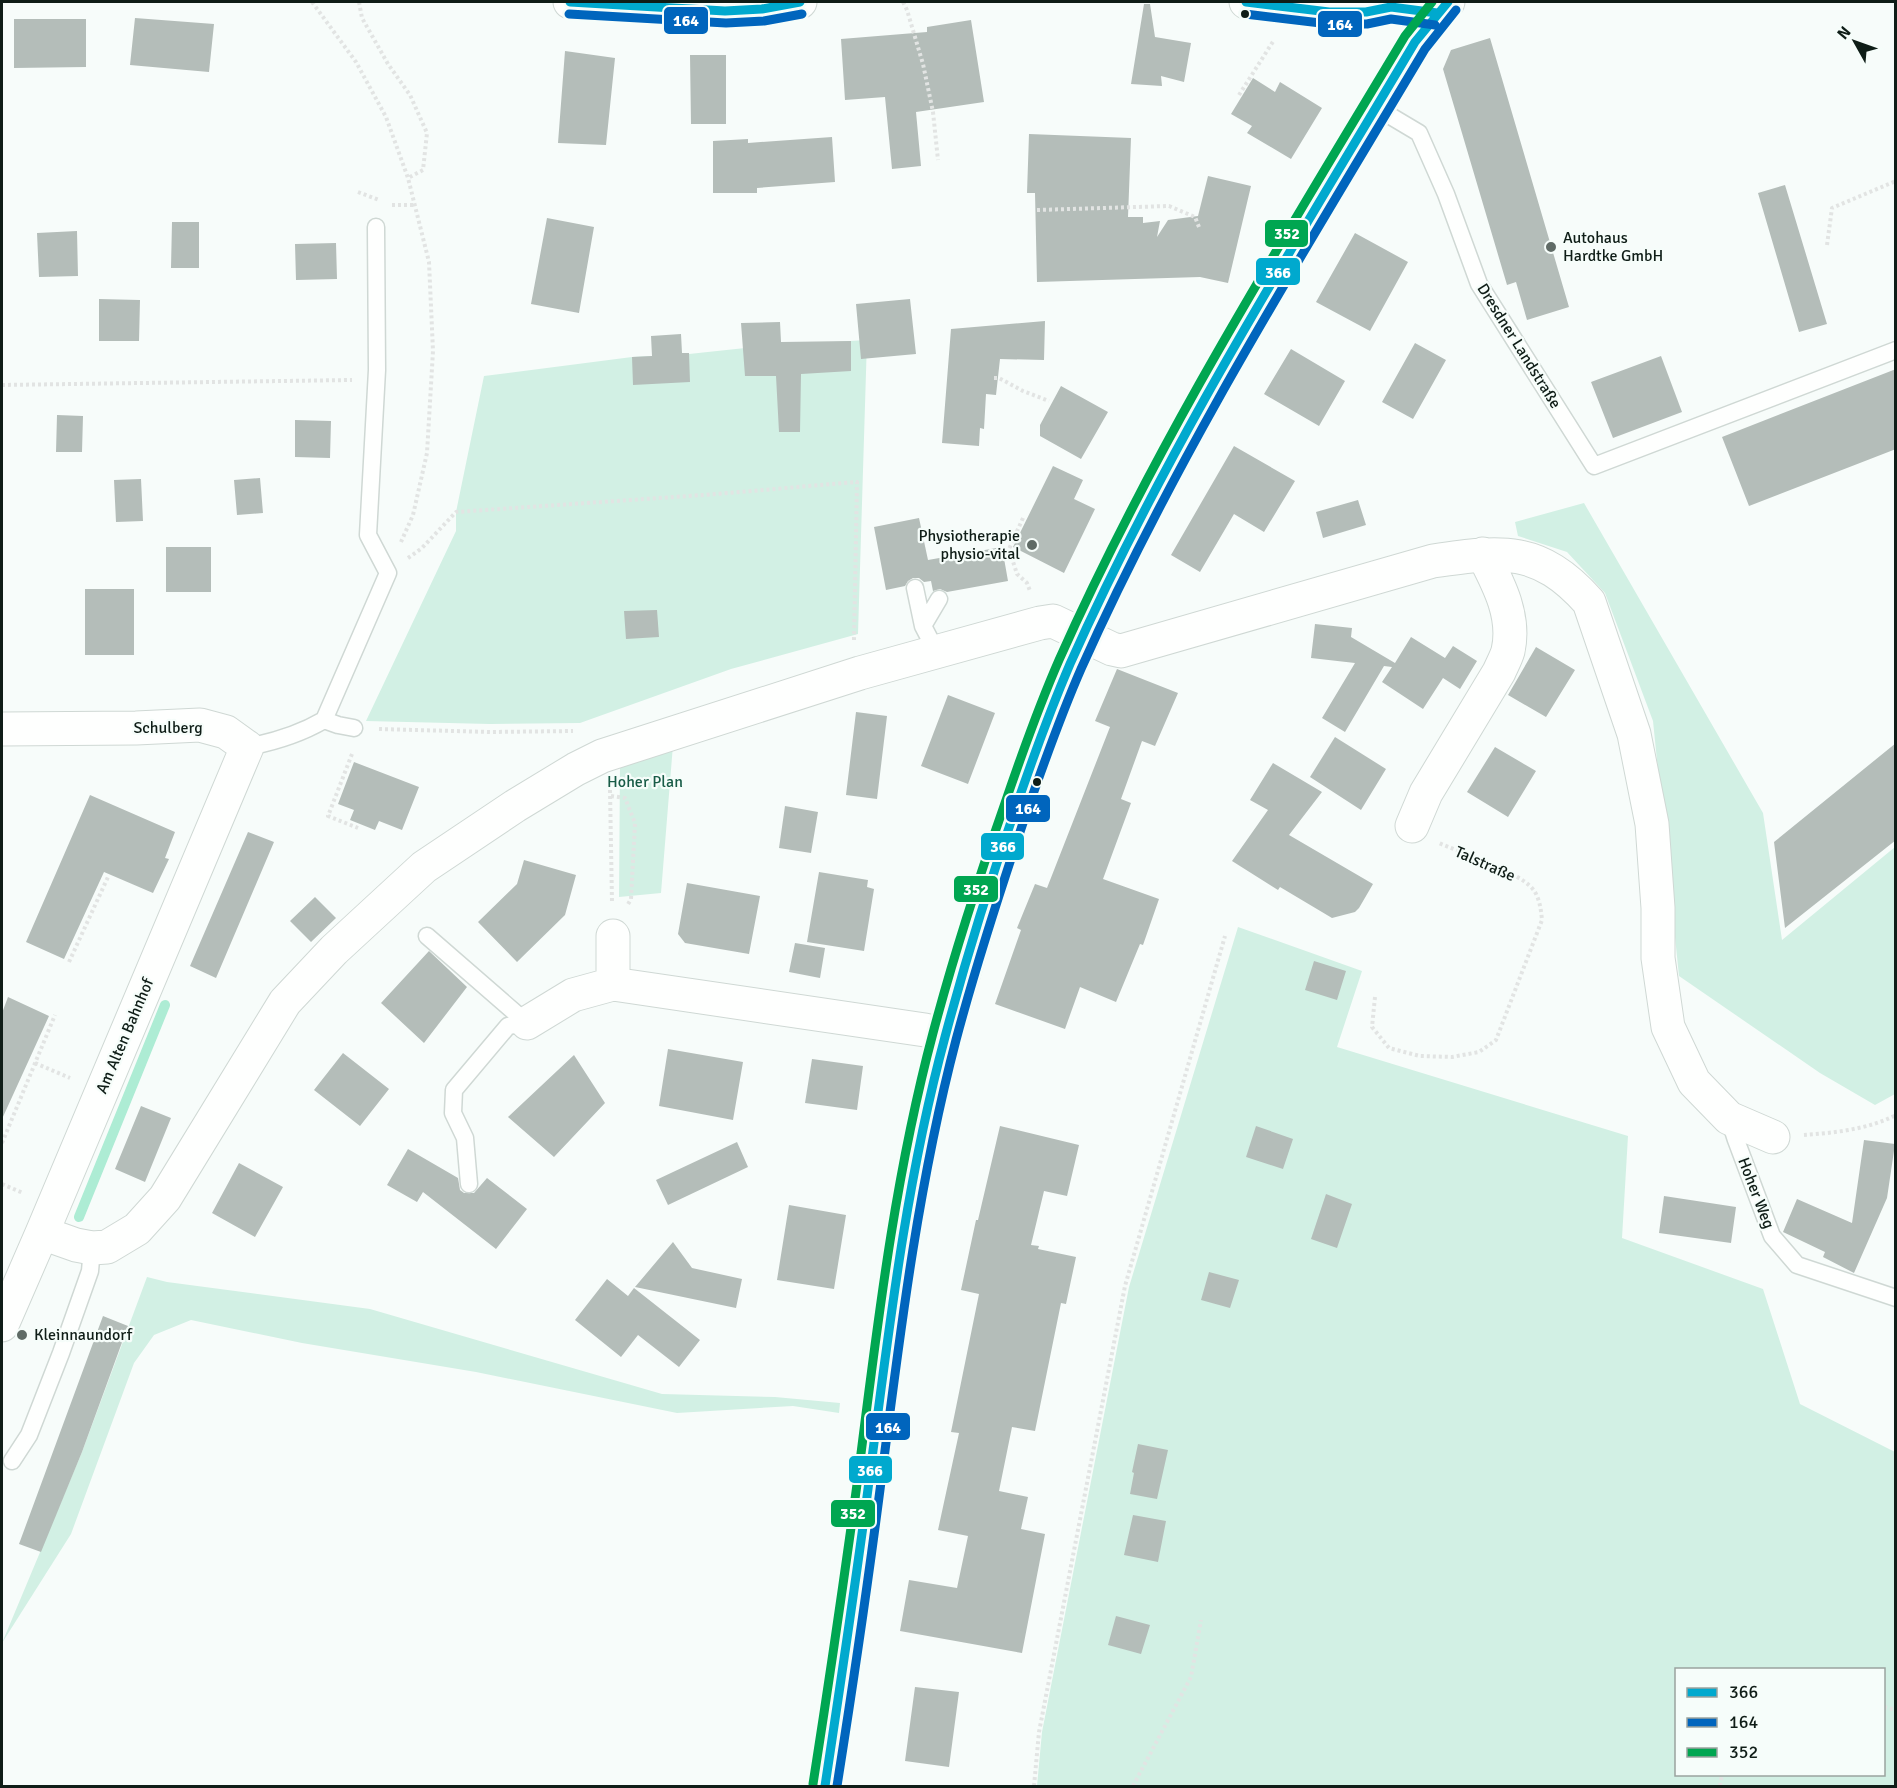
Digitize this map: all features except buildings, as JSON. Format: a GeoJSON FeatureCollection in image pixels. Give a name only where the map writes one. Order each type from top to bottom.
{"type":"FeatureCollection","features":[{"type":"Feature","properties":{"kind":"street"},"geometry":{"type":"LineString","coordinates":[[570,2],[725,11],[800,2]]}},
{"type":"Feature","properties":{"kind":"street"},"geometry":{"type":"LineString","coordinates":[[1246,2],[1329,12],[1366,12],[1391,7],[1441,5]]}},
{"type":"Feature","properties":{"kind":"street"},"geometry":{"type":"LineString","coordinates":[[825,1786],[858,1571],[898,1269],[916,1157],[945,1036],[982,908],[1026,778],[1084,635],[1148,501],[1216,377],[1415,42],[1441,5]]}},
{"type":"Feature","properties":{"kind":"street"},"geometry":{"type":"LineString","coordinates":[[1412,826],[1426,793],[1499,672],[1508,651],[1510,623],[1501,590],[1483,554]]}},
{"type":"Feature","properties":{"kind":"street"},"geometry":{"type":"LineString","coordinates":[[42,1233],[92,1248],[107,1247],[137,1229],[165,1198],[285,1002],[334,950],[424,867],[515,806],[602,756],[816,687],[930,638],[1053,621],[1112,649],[1121,651],[1433,561],[1483,554],[1527,558],[1544,564],[1576,587],[1589,602],[1634,734],[1652,824],[1658,908],[1658,958],[1668,1027],[1694,1082],[1730,1118],[1773,1137]]}},
{"type":"Feature","properties":{"kind":"street","name":"Schulberg"},"geometry":{"type":"LineString","coordinates":[[2,729],[200,725],[226,732],[247,747]]}},
{"type":"Feature","properties":{"kind":"street","name":"Am Alten Bahnhof"},"geometry":{"type":"LineString","coordinates":[[2,1325],[247,747]]}},
{"type":"Feature","properties":{"kind":"street"},"geometry":{"type":"LineString","coordinates":[[613,936],[613,984]]}},
{"type":"Feature","properties":{"kind":"street"},"geometry":{"type":"LineString","coordinates":[[526,1023],[573,995],[613,984],[903,1027],[945,1036]]}},
{"type":"Feature","properties":{"kind":"lane","name":"Dresdner Landstraße"},"geometry":{"type":"LineString","coordinates":[[1377,108],[1419,133],[1446,194],[1479,284],[1594,466],[1896,350]]}},
{"type":"Feature","properties":{"kind":"lane"},"geometry":{"type":"LineString","coordinates":[[247,747],[267,744],[308,729],[324,720],[388,573],[368,535],[376,380],[376,227]]}},
{"type":"Feature","properties":{"kind":"lane"},"geometry":{"type":"LineString","coordinates":[[915,588],[930,638]]}},
{"type":"Feature","properties":{"kind":"lane"},"geometry":{"type":"LineString","coordinates":[[930,638],[939,599]]}},
{"type":"Feature","properties":{"kind":"lane"},"geometry":{"type":"LineString","coordinates":[[324,720],[354,728]]}},
{"type":"Feature","properties":{"kind":"lane"},"geometry":{"type":"LineString","coordinates":[[427,936],[526,1023]]}},
{"type":"Feature","properties":{"kind":"lane"},"geometry":{"type":"LineString","coordinates":[[469,1184],[465,1138],[453,1113],[454,1090],[508,1026],[526,1023]]}},
{"type":"Feature","properties":{"kind":"lane","name":"Hoher Weg"},"geometry":{"type":"LineString","coordinates":[[1730,1118],[1772,1236],[1797,1265],[1896,1298]]}},
{"type":"Feature","properties":{"kind":"lane"},"geometry":{"type":"LineString","coordinates":[[12,1461],[29,1435],[57,1363],[90,1270],[92,1248]]}},
{"type":"Feature","properties":{"kind":"path"},"geometry":{"type":"LineString","coordinates":[[312,2],[317,7]]}},
{"type":"Feature","properties":{"kind":"path"},"geometry":{"type":"LineString","coordinates":[[359,2],[362,18],[388,64],[410,95],[427,133],[423,170],[408,178]]}},
{"type":"Feature","properties":{"kind":"path"},"geometry":{"type":"LineString","coordinates":[[903,2],[923,64],[933,112],[938,160]]}},
{"type":"Feature","properties":{"kind":"path"},"geometry":{"type":"LineString","coordinates":[[1239,95],[1278,34]]}},
{"type":"Feature","properties":{"kind":"path"},"geometry":{"type":"LineString","coordinates":[[1827,245],[1832,208],[1896,181]]}},
{"type":"Feature","properties":{"kind":"path"},"geometry":{"type":"LineString","coordinates":[[395,206],[415,205]]}},
{"type":"Feature","properties":{"kind":"path"},"geometry":{"type":"LineString","coordinates":[[1036,210],[1169,206],[1195,217],[1199,227]]}},
{"type":"Feature","properties":{"kind":"path"},"geometry":{"type":"LineString","coordinates":[[994,378],[999,378],[1049,401]]}},
{"type":"Feature","properties":{"kind":"path"},"geometry":{"type":"LineString","coordinates":[[2,385],[376,380]]}},
{"type":"Feature","properties":{"kind":"path"},"geometry":{"type":"LineString","coordinates":[[388,573],[422,548],[456,512],[857,482],[854,634]]}},
{"type":"Feature","properties":{"kind":"path"},"geometry":{"type":"LineString","coordinates":[[1023,518],[1009,549],[1017,574],[1027,583]]}},
{"type":"Feature","properties":{"kind":"path"},"geometry":{"type":"LineString","coordinates":[[354,728],[489,732],[580,730],[602,756],[607,766],[611,796],[612,900]]}},
{"type":"Feature","properties":{"kind":"path"},"geometry":{"type":"LineString","coordinates":[[355,745],[328,816],[358,828]]}},
{"type":"Feature","properties":{"kind":"path"},"geometry":{"type":"LineString","coordinates":[[611,796],[625,798],[635,823],[631,898]]}},
{"type":"Feature","properties":{"kind":"path","name":"Talstraße"},"geometry":{"type":"LineString","coordinates":[[1375,997],[1372,1027],[1389,1048],[1420,1056],[1452,1057],[1479,1052],[1497,1040],[1542,920],[1541,905],[1534,890],[1518,878],[1430,840],[1412,826]]}},
{"type":"Feature","properties":{"kind":"path"},"geometry":{"type":"LineString","coordinates":[[69,962],[108,877]]}},
{"type":"Feature","properties":{"kind":"path"},"geometry":{"type":"LineString","coordinates":[[1034,1786],[1039,1732],[1125,1286],[1225,936]]}},
{"type":"Feature","properties":{"kind":"path"},"geometry":{"type":"LineString","coordinates":[[2,1143],[55,1015]]}},
{"type":"Feature","properties":{"kind":"path"},"geometry":{"type":"LineString","coordinates":[[1830,1133],[1884,1121],[1896,1115]]}},
{"type":"Feature","properties":{"kind":"path"},"geometry":{"type":"LineString","coordinates":[[1133,1786],[1191,1677],[1201,1620]]}},
{"type":"Feature","properties":{"kind":"green space"},"geometry":{"type":"Polygon","coordinates":[[[867,340],[858,634],[731,669],[580,723],[490,724],[366,721],[456,531],[456,512],[484,376],[632,357],[867,340]]]}},
{"type":"Feature","properties":{"kind":"green space"},"geometry":{"type":"Polygon","coordinates":[[[1584,503],[1763,813],[1782,940],[1895,847],[1895,1094],[1875,1105],[1820,1073],[1679,976],[1653,721],[1605,593],[1567,552],[1518,536],[1515,522],[1584,503]]]}},
{"type":"Feature","properties":{"kind":"green space","name":"Hoher Plan"},"geometry":{"type":"Polygon","coordinates":[[[673,745],[661,893],[619,897],[620,764],[673,745]]]}},
{"type":"Feature","properties":{"kind":"green space"},"geometry":{"type":"Polygon","coordinates":[[[1238,927],[1362,971],[1337,1047],[1628,1136],[1622,1238],[1763,1289],[1800,1404],[1895,1452],[1895,1786],[1037,1786],[1042,1732],[1129,1287],[1238,927]]]}},
{"type":"Feature","properties":{"kind":"green space"},"geometry":{"type":"Polygon","coordinates":[[[147,1277],[167,1282],[370,1309],[662,1394],[775,1397],[840,1403],[839,1413],[793,1406],[677,1413],[476,1372],[302,1343],[191,1320],[154,1335],[134,1363],[71,1534],[2,1643],[82,1452],[147,1277]]]}},
{"type":"Feature","properties":{"kind":"waterway"},"geometry":{"type":"LineString","coordinates":[[79,1217],[165,1005]]}},
{"type":"Feature","properties":{"kind":"transit line","name":"366"},"geometry":{"type":"LineString","coordinates":[[570,2],[725,11],[762,9],[800,2]]}},
{"type":"Feature","properties":{"kind":"transit line","name":"366"},"geometry":{"type":"LineString","coordinates":[[1246,2],[1329,12],[1366,12],[1391,7],[1437,13]]}},
{"type":"Feature","properties":{"kind":"transit line","name":"352"},"geometry":{"type":"LineString","coordinates":[[813,1784],[897,1198],[919,1088],[933,1033],[1009,790],[1059,660],[1137,499],[1267,266],[1405,36],[1432,2]]}},
{"type":"Feature","properties":{"kind":"transit line","name":"366"},"geometry":{"type":"LineString","coordinates":[[825,1786],[908,1205],[945,1037],[1004,841],[1070,664],[1148,504],[1278,271],[1415,42],[1448,2]]}},
{"type":"Feature","properties":{"kind":"transit line","name":"164"},"geometry":{"type":"LineString","coordinates":[[837,1786],[866,1596],[911,1260],[931,1149],[956,1040],[997,900],[1031,799],[1081,669],[1119,588],[1201,431],[1289,277],[1425,49],[1456,10]]}},
{"type":"Feature","properties":{"kind":"transit line","name":"164"},"geometry":{"type":"LineString","coordinates":[[569,14],[726,23],[764,21],[802,14]]}},
{"type":"Feature","properties":{"kind":"transit line","name":"164"},"geometry":{"type":"LineString","coordinates":[[1245,14],[1329,24],[1367,24],[1391,19],[1435,25]]}},
{"type":"Feature","properties":{"kind":"place","name":"Autohaus Hardtke GmbH"},"geometry":{"type":"Point","coordinates":[1551,247]}},
{"type":"Feature","properties":{"kind":"place","name":"Physiotherapie physio-vital"},"geometry":{"type":"Point","coordinates":[1032,545]}},
{"type":"Feature","properties":{"kind":"place","name":"Kleinnaundorf"},"geometry":{"type":"Point","coordinates":[22,1335]}}]}
